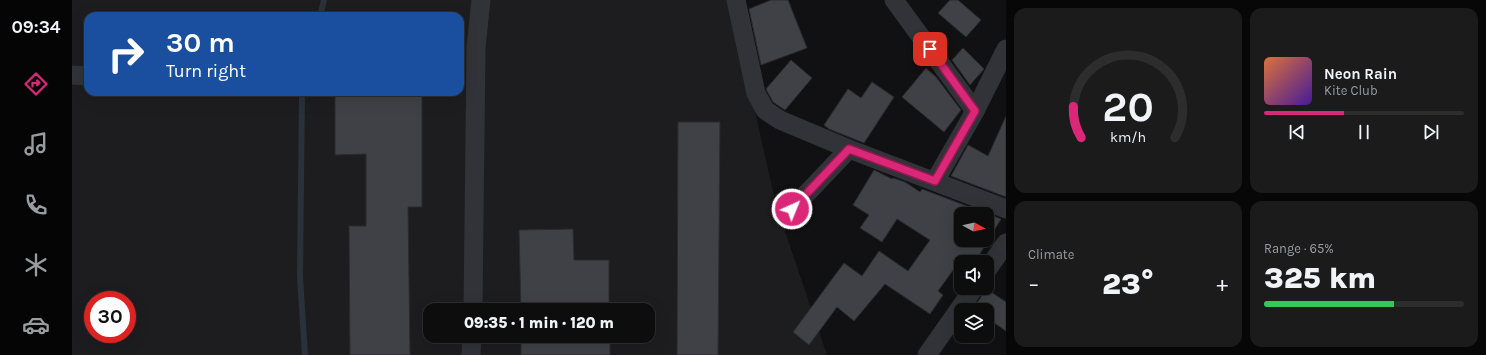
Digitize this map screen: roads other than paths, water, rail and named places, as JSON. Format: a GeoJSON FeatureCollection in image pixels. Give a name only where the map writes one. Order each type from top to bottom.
{"type":"FeatureCollection","features":[{"type":"Feature","properties":{"kind":"street"},"geometry":{"type":"LineString","coordinates":[[473,303],[468,46],[481,0]]}},
{"type":"Feature","properties":{"kind":"street"},"geometry":{"type":"LineString","coordinates":[[736,0],[756,93],[764,110],[780,120],[849,149],[1006,209]]}},
{"type":"Feature","properties":{"kind":"street"},"geometry":{"type":"LineString","coordinates":[[894,0],[975,111]]}},
{"type":"Feature","properties":{"kind":"street"},"geometry":{"type":"LineString","coordinates":[[935,181],[975,111],[1006,49]]}},
{"type":"Feature","properties":{"kind":"street"},"geometry":{"type":"LineString","coordinates":[[72,75],[84,76]]}},
{"type":"Feature","properties":{"kind":"street"},"geometry":{"type":"LineString","coordinates":[[792,209],[849,149]]}},
{"type":"Feature","properties":{"kind":"street"},"geometry":{"type":"LineString","coordinates":[[994,260],[1006,243]]}},
{"type":"Feature","properties":{"kind":"street"},"geometry":{"type":"LineString","coordinates":[[927,355],[969,295]]}},
{"type":"Feature","properties":{"kind":"street"},"geometry":{"type":"LineString","coordinates":[[471,355],[472,343]]}},
{"type":"Feature","properties":{"kind":"waterway"},"geometry":{"type":"LineString","coordinates":[[321,12],[324,0]]}},
{"type":"Feature","properties":{"kind":"waterway"},"geometry":{"type":"LineString","coordinates":[[302,96],[300,277],[305,355]]}}]}
